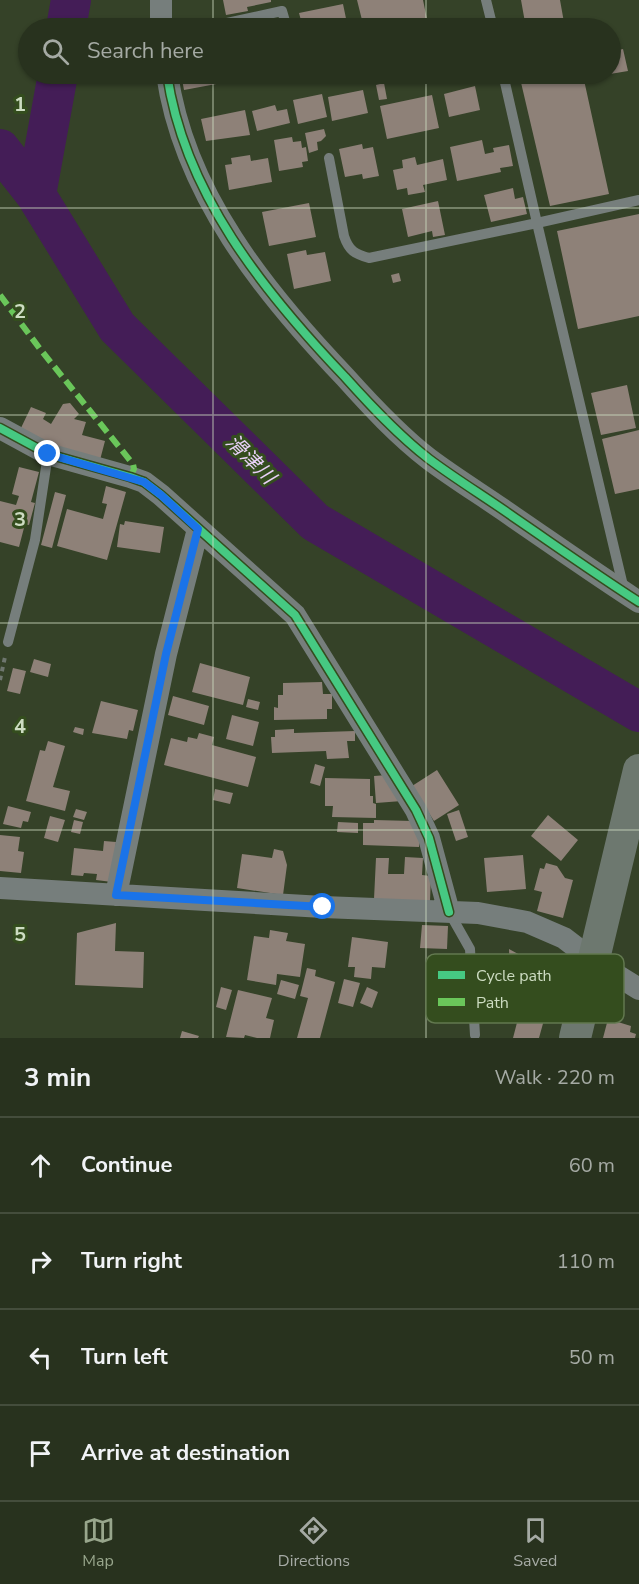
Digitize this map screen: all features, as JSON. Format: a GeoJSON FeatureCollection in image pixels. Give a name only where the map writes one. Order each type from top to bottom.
{"type":"FeatureCollection","features":[{"type":"Feature","properties":{"kind":"main road"},"geometry":{"type":"LineString","coordinates":[[596,954],[639,770]]}},
{"type":"Feature","properties":{"kind":"main road"},"geometry":{"type":"LineString","coordinates":[[575,1038],[579,1023]]}},
{"type":"Feature","properties":{"kind":"street"},"geometry":{"type":"LineString","coordinates":[[160,0],[161,18]]}},
{"type":"Feature","properties":{"kind":"street"},"geometry":{"type":"LineString","coordinates":[[168,84],[184,148],[198,179],[249,264],[316,347],[385,420],[429,459],[632,597]]}},
{"type":"Feature","properties":{"kind":"street"},"geometry":{"type":"LineString","coordinates":[[0,428],[48,454],[144,482],[295,615],[416,810],[429,838],[449,912]]}},
{"type":"Feature","properties":{"kind":"street"},"geometry":{"type":"LineString","coordinates":[[116,895],[166,654],[198,529]]}},
{"type":"Feature","properties":{"kind":"street"},"geometry":{"type":"LineString","coordinates":[[0,888],[346,908],[478,913],[527,922],[564,938],[585,954]]}},
{"type":"Feature","properties":{"kind":"street"},"geometry":{"type":"LineString","coordinates":[[624,980],[639,989]]}},
{"type":"Feature","properties":{"kind":"lane"},"geometry":{"type":"LineString","coordinates":[[486,0],[490,18]]}},
{"type":"Feature","properties":{"kind":"lane"},"geometry":{"type":"LineString","coordinates":[[250,18],[282,11],[284,18]]}},
{"type":"Feature","properties":{"kind":"lane"},"geometry":{"type":"LineString","coordinates":[[505,84],[537,223],[632,597]]}},
{"type":"Feature","properties":{"kind":"lane"},"geometry":{"type":"LineString","coordinates":[[329,158],[348,248],[355,254],[369,258],[639,200]]}},
{"type":"Feature","properties":{"kind":"lane"},"geometry":{"type":"LineString","coordinates":[[8,642],[35,540],[48,454]]}},
{"type":"Feature","properties":{"kind":"lane"},"geometry":{"type":"LineString","coordinates":[[449,912],[470,949],[470,954]]}},
{"type":"Feature","properties":{"kind":"lane"},"geometry":{"type":"LineString","coordinates":[[474,1023],[475,1035]]}},
{"type":"Feature","properties":{"kind":"path"},"geometry":{"type":"LineString","coordinates":[[0,680],[8,642]]}},
{"type":"Feature","properties":{"kind":"building"},"geometry":{"type":"Polygon","coordinates":[[[223,0],[271,0],[271,2],[247,7],[248,11],[226,15],[223,0]]]}},
{"type":"Feature","properties":{"kind":"building"},"geometry":{"type":"Polygon","coordinates":[[[357,0],[423,0],[427,18],[362,18],[357,0]]]}},
{"type":"Feature","properties":{"kind":"building"},"geometry":{"type":"Polygon","coordinates":[[[521,0],[560,0],[563,18],[524,18],[521,0]]]}},
{"type":"Feature","properties":{"kind":"building"},"geometry":{"type":"Polygon","coordinates":[[[343,4],[346,18],[300,18],[299,13],[343,4]]]}},
{"type":"Feature","properties":{"kind":"building"},"geometry":{"type":"Polygon","coordinates":[[[621,49],[623,49],[628,71],[621,72],[621,49]]]}},
{"type":"Feature","properties":{"kind":"building"},"geometry":{"type":"Polygon","coordinates":[[[183,84],[216,84],[184,90],[183,84]]]}},
{"type":"Feature","properties":{"kind":"building"},"geometry":{"type":"Polygon","coordinates":[[[384,84],[387,99],[379,100],[376,85],[384,84]]]}},
{"type":"Feature","properties":{"kind":"building"},"geometry":{"type":"Polygon","coordinates":[[[521,84],[585,84],[609,194],[550,206],[521,84]]]}},
{"type":"Feature","properties":{"kind":"building"},"geometry":{"type":"Polygon","coordinates":[[[475,86],[480,110],[449,117],[444,94],[475,86]]]}},
{"type":"Feature","properties":{"kind":"building"},"geometry":{"type":"Polygon","coordinates":[[[363,90],[368,113],[332,121],[328,97],[363,90]]]}},
{"type":"Feature","properties":{"kind":"building"},"geometry":{"type":"Polygon","coordinates":[[[322,94],[327,117],[298,124],[293,100],[322,94]]]}},
{"type":"Feature","properties":{"kind":"building"},"geometry":{"type":"Polygon","coordinates":[[[432,95],[439,128],[387,139],[380,106],[432,95]]]}},
{"type":"Feature","properties":{"kind":"building"},"geometry":{"type":"Polygon","coordinates":[[[275,105],[277,111],[287,109],[290,123],[257,131],[252,111],[275,105]]]}},
{"type":"Feature","properties":{"kind":"building"},"geometry":{"type":"Polygon","coordinates":[[[245,110],[250,135],[206,141],[201,119],[245,110]]]}},
{"type":"Feature","properties":{"kind":"building"},"geometry":{"type":"Polygon","coordinates":[[[324,129],[326,136],[317,142],[318,150],[309,153],[305,133],[324,129]]]}},
{"type":"Feature","properties":{"kind":"building"},"geometry":{"type":"Polygon","coordinates":[[[292,137],[293,142],[301,141],[302,148],[306,147],[308,161],[302,162],[303,167],[279,171],[274,140],[292,137]]]}},
{"type":"Feature","properties":{"kind":"building"},"geometry":{"type":"Polygon","coordinates":[[[482,140],[485,154],[494,152],[493,148],[509,145],[513,166],[500,168],[501,172],[457,181],[450,147],[482,140]]]}},
{"type":"Feature","properties":{"kind":"building"},"geometry":{"type":"Polygon","coordinates":[[[362,144],[363,149],[373,147],[379,176],[363,179],[362,174],[345,177],[339,149],[362,144]]]}},
{"type":"Feature","properties":{"kind":"building"},"geometry":{"type":"Polygon","coordinates":[[[250,155],[251,161],[268,158],[272,182],[229,190],[225,165],[232,164],[231,158],[250,155]]]}},
{"type":"Feature","properties":{"kind":"building"},"geometry":{"type":"Polygon","coordinates":[[[415,157],[417,165],[443,159],[447,180],[423,185],[425,192],[408,195],[407,188],[397,190],[393,170],[403,168],[402,160],[415,157]]]}},
{"type":"Feature","properties":{"kind":"building"},"geometry":{"type":"Polygon","coordinates":[[[513,188],[515,199],[523,197],[527,214],[491,222],[484,195],[513,188]]]}},
{"type":"Feature","properties":{"kind":"building"},"geometry":{"type":"Polygon","coordinates":[[[438,201],[445,235],[433,237],[432,231],[408,237],[402,209],[438,201]]]}},
{"type":"Feature","properties":{"kind":"building"},"geometry":{"type":"Polygon","coordinates":[[[309,203],[316,237],[269,246],[262,212],[309,203]]]}},
{"type":"Feature","properties":{"kind":"building"},"geometry":{"type":"Polygon","coordinates":[[[639,214],[639,316],[578,329],[557,231],[639,214]]]}},
{"type":"Feature","properties":{"kind":"building"},"geometry":{"type":"Polygon","coordinates":[[[306,250],[307,255],[325,252],[331,281],[294,289],[287,254],[306,250]]]}},
{"type":"Feature","properties":{"kind":"building"},"geometry":{"type":"Polygon","coordinates":[[[399,273],[401,281],[393,283],[391,275],[399,273]]]}},
{"type":"Feature","properties":{"kind":"building"},"geometry":{"type":"Polygon","coordinates":[[[627,385],[636,428],[601,435],[591,393],[627,385]]]}},
{"type":"Feature","properties":{"kind":"building"},"geometry":{"type":"Polygon","coordinates":[[[70,403],[79,414],[74,419],[86,422],[82,435],[105,441],[100,460],[42,445],[20,430],[31,407],[46,413],[43,419],[51,424],[63,404],[70,403]]]}},
{"type":"Feature","properties":{"kind":"building"},"geometry":{"type":"Polygon","coordinates":[[[639,430],[639,489],[615,494],[602,439],[639,430]]]}},
{"type":"Feature","properties":{"kind":"building"},"geometry":{"type":"Polygon","coordinates":[[[19,467],[39,472],[31,502],[35,503],[29,525],[25,524],[19,547],[0,542],[0,501],[16,505],[19,496],[12,494],[19,467]]]}},
{"type":"Feature","properties":{"kind":"building"},"geometry":{"type":"Polygon","coordinates":[[[106,486],[126,492],[107,560],[57,546],[67,509],[103,519],[107,504],[102,503],[106,486]]]}},
{"type":"Feature","properties":{"kind":"building"},"geometry":{"type":"Polygon","coordinates":[[[55,492],[66,495],[52,548],[41,545],[55,492]]]}},
{"type":"Feature","properties":{"kind":"building"},"geometry":{"type":"Polygon","coordinates":[[[125,521],[164,527],[160,553],[117,547],[120,524],[124,525],[125,521]]]}},
{"type":"Feature","properties":{"kind":"building"},"geometry":{"type":"Polygon","coordinates":[[[34,659],[51,664],[48,677],[30,672],[34,659]]]}},
{"type":"Feature","properties":{"kind":"building"},"geometry":{"type":"Polygon","coordinates":[[[200,663],[250,677],[243,705],[192,692],[200,663]]]}},
{"type":"Feature","properties":{"kind":"building"},"geometry":{"type":"Polygon","coordinates":[[[13,668],[26,671],[20,694],[7,691],[13,668]]]}},
{"type":"Feature","properties":{"kind":"building"},"geometry":{"type":"Polygon","coordinates":[[[322,682],[323,694],[332,694],[332,709],[327,709],[327,719],[274,720],[274,707],[278,708],[278,695],[283,695],[283,683],[322,682]]]}},
{"type":"Feature","properties":{"kind":"building"},"geometry":{"type":"Polygon","coordinates":[[[173,696],[209,706],[204,725],[168,715],[173,696]]]}},
{"type":"Feature","properties":{"kind":"building"},"geometry":{"type":"Polygon","coordinates":[[[248,699],[260,702],[258,710],[246,707],[248,699]]]}},
{"type":"Feature","properties":{"kind":"building"},"geometry":{"type":"Polygon","coordinates":[[[101,701],[138,710],[133,731],[129,730],[127,739],[92,733],[101,701]]]}},
{"type":"Feature","properties":{"kind":"building"},"geometry":{"type":"Polygon","coordinates":[[[232,715],[259,722],[253,746],[226,739],[232,715]]]}},
{"type":"Feature","properties":{"kind":"building"},"geometry":{"type":"Polygon","coordinates":[[[75,727],[84,729],[83,735],[73,732],[75,727]]]}},
{"type":"Feature","properties":{"kind":"building"},"geometry":{"type":"Polygon","coordinates":[[[294,729],[294,733],[355,731],[355,741],[347,741],[349,758],[327,759],[326,751],[272,753],[271,737],[275,737],[275,730],[294,729]]]}},
{"type":"Feature","properties":{"kind":"building"},"geometry":{"type":"Polygon","coordinates":[[[199,733],[214,737],[212,745],[256,757],[248,787],[164,765],[171,738],[187,742],[188,737],[197,739],[199,733]]]}},
{"type":"Feature","properties":{"kind":"building"},"geometry":{"type":"Polygon","coordinates":[[[48,741],[65,746],[53,787],[70,791],[65,811],[26,801],[40,750],[45,751],[48,741]]]}},
{"type":"Feature","properties":{"kind":"building"},"geometry":{"type":"Polygon","coordinates":[[[315,764],[325,767],[320,786],[310,783],[315,764]]]}},
{"type":"Feature","properties":{"kind":"building"},"geometry":{"type":"Polygon","coordinates":[[[437,770],[459,805],[434,821],[412,786],[437,770]]]}},
{"type":"Feature","properties":{"kind":"building"},"geometry":{"type":"Polygon","coordinates":[[[387,775],[402,801],[376,803],[374,776],[387,775]]]}},
{"type":"Feature","properties":{"kind":"building"},"geometry":{"type":"Polygon","coordinates":[[[325,778],[370,779],[370,796],[373,796],[373,803],[376,804],[376,818],[332,817],[333,806],[325,806],[325,778]]]}},
{"type":"Feature","properties":{"kind":"building"},"geometry":{"type":"Polygon","coordinates":[[[215,789],[233,793],[230,804],[213,800],[215,789]]]}},
{"type":"Feature","properties":{"kind":"building"},"geometry":{"type":"Polygon","coordinates":[[[8,806],[31,812],[28,822],[23,821],[21,828],[3,824],[8,806]]]}},
{"type":"Feature","properties":{"kind":"building"},"geometry":{"type":"Polygon","coordinates":[[[76,809],[87,812],[84,820],[73,817],[76,809]]]}},
{"type":"Feature","properties":{"kind":"building"},"geometry":{"type":"Polygon","coordinates":[[[459,810],[468,837],[456,841],[447,814],[459,810]]]}},
{"type":"Feature","properties":{"kind":"building"},"geometry":{"type":"Polygon","coordinates":[[[548,815],[578,840],[561,861],[531,836],[548,815]]]}},
{"type":"Feature","properties":{"kind":"building"},"geometry":{"type":"Polygon","coordinates":[[[50,816],[65,820],[58,842],[44,838],[50,816]]]}},
{"type":"Feature","properties":{"kind":"building"},"geometry":{"type":"Polygon","coordinates":[[[74,820],[83,822],[80,834],[71,832],[74,820]]]}},
{"type":"Feature","properties":{"kind":"building"},"geometry":{"type":"Polygon","coordinates":[[[374,820],[413,821],[420,835],[419,847],[363,845],[363,823],[374,823],[374,820]]]}},
{"type":"Feature","properties":{"kind":"building"},"geometry":{"type":"Polygon","coordinates":[[[338,822],[358,823],[358,833],[337,832],[338,822]]]}},
{"type":"Feature","properties":{"kind":"building"},"geometry":{"type":"Polygon","coordinates":[[[0,835],[20,837],[18,851],[24,852],[21,873],[0,871],[0,835]]]}},
{"type":"Feature","properties":{"kind":"building"},"geometry":{"type":"Polygon","coordinates":[[[104,841],[116,842],[112,882],[96,880],[97,874],[71,875],[74,848],[103,851],[104,841]]]}},
{"type":"Feature","properties":{"kind":"building"},"geometry":{"type":"Polygon","coordinates":[[[274,849],[283,851],[287,865],[283,895],[237,888],[242,854],[272,858],[274,849]]]}},
{"type":"Feature","properties":{"kind":"building"},"geometry":{"type":"Polygon","coordinates":[[[523,855],[526,889],[487,892],[484,858],[523,855]]]}},
{"type":"Feature","properties":{"kind":"building"},"geometry":{"type":"Polygon","coordinates":[[[405,857],[423,858],[422,875],[431,876],[430,901],[374,899],[376,858],[389,858],[388,874],[404,874],[405,857]]]}},
{"type":"Feature","properties":{"kind":"building"},"geometry":{"type":"Polygon","coordinates":[[[546,863],[557,866],[565,878],[573,880],[563,918],[537,911],[542,892],[534,890],[540,868],[544,869],[546,863]]]}},
{"type":"Feature","properties":{"kind":"building"},"geometry":{"type":"Polygon","coordinates":[[[116,923],[115,951],[144,952],[143,988],[75,985],[77,933],[116,923]]]}},
{"type":"Feature","properties":{"kind":"building"},"geometry":{"type":"Polygon","coordinates":[[[422,925],[448,926],[447,949],[420,948],[422,925]]]}},
{"type":"Feature","properties":{"kind":"building"},"geometry":{"type":"Polygon","coordinates":[[[270,930],[288,933],[286,941],[305,944],[300,977],[277,974],[276,985],[247,980],[254,936],[269,938],[270,930]]]}},
{"type":"Feature","properties":{"kind":"building"},"geometry":{"type":"Polygon","coordinates":[[[352,937],[388,942],[385,968],[372,967],[371,979],[354,977],[355,967],[348,967],[352,937]]]}},
{"type":"Feature","properties":{"kind":"building"},"geometry":{"type":"Polygon","coordinates":[[[307,968],[316,970],[315,976],[335,982],[320,1038],[297,1038],[308,998],[300,996],[307,968]]]}},
{"type":"Feature","properties":{"kind":"building"},"geometry":{"type":"Polygon","coordinates":[[[344,979],[360,983],[353,1007],[338,1003],[344,979]]]}},
{"type":"Feature","properties":{"kind":"building"},"geometry":{"type":"Polygon","coordinates":[[[281,980],[299,985],[295,999],[277,994],[281,980]]]}},
{"type":"Feature","properties":{"kind":"building"},"geometry":{"type":"Polygon","coordinates":[[[221,987],[232,990],[226,1010],[216,1007],[221,987]]]}},
{"type":"Feature","properties":{"kind":"building"},"geometry":{"type":"Polygon","coordinates":[[[367,987],[378,992],[372,1008],[360,1003],[367,987]]]}},
{"type":"Feature","properties":{"kind":"building"},"geometry":{"type":"Polygon","coordinates":[[[238,990],[272,998],[266,1018],[274,1020],[270,1038],[245,1035],[244,1038],[226,1037],[238,990]]]}},
{"type":"Feature","properties":{"kind":"building"},"geometry":{"type":"Polygon","coordinates":[[[517,1023],[543,1023],[539,1038],[513,1038],[517,1023]]]}},
{"type":"Feature","properties":{"kind":"building"},"geometry":{"type":"Polygon","coordinates":[[[607,1023],[631,1026],[630,1032],[636,1034],[635,1038],[603,1038],[607,1023]]]}},
{"type":"Feature","properties":{"kind":"building"},"geometry":{"type":"Polygon","coordinates":[[[182,1031],[199,1036],[198,1038],[180,1038],[182,1031]]]}},
{"type":"Feature","properties":{"kind":"waterway","name":"滑津川"},"geometry":{"type":"LineString","coordinates":[[68,18],[71,0]]}},
{"type":"Feature","properties":{"kind":"waterway","name":"滑津川"},"geometry":{"type":"LineString","coordinates":[[36,195],[56,84]]}},
{"type":"Feature","properties":{"kind":"waterway","name":"滑津川"},"geometry":{"type":"LineString","coordinates":[[0,149],[36,195],[117,327],[315,522],[639,712]]}},
{"type":"Feature","properties":{"kind":"marked path"},"geometry":{"type":"LineString","coordinates":[[0,295],[40,349],[133,464],[134,469],[130,477]]}},
{"type":"Feature","properties":{"kind":"cycle path"},"geometry":{"type":"LineString","coordinates":[[169,84],[176,118],[209,200],[232,238],[285,311],[385,420],[429,459],[639,602]]}},
{"type":"Feature","properties":{"kind":"cycle path"},"geometry":{"type":"LineString","coordinates":[[0,428],[48,454],[144,482],[295,615],[416,810],[429,838],[449,912]]}},
{"type":"Feature","properties":{"kind":"route"},"geometry":{"type":"LineString","coordinates":[[48,454],[144,482],[198,529],[166,654],[116,895],[323,907]]}}]}
